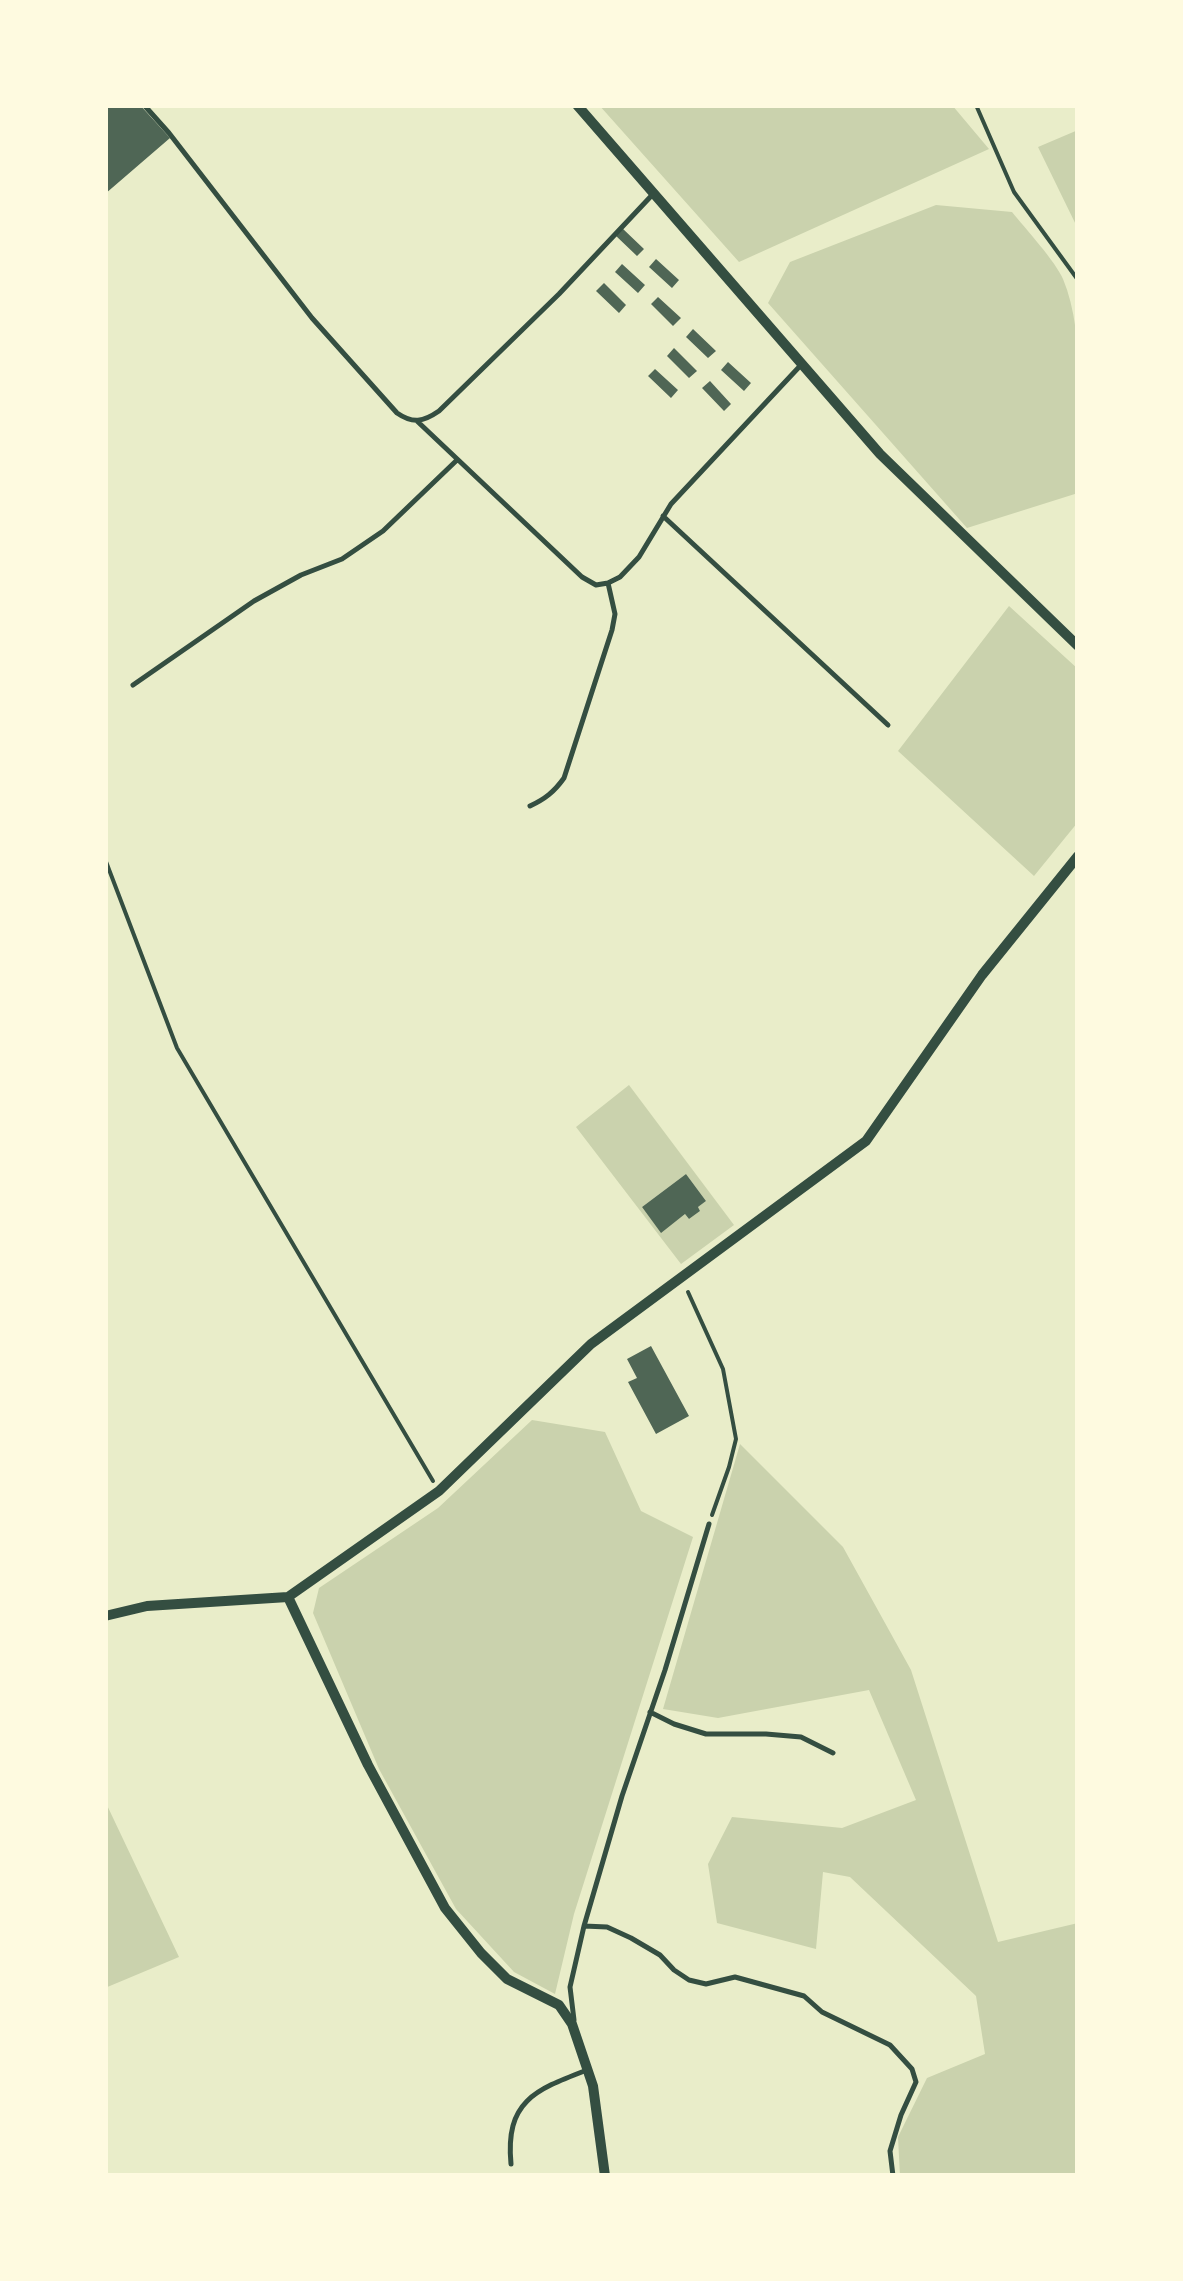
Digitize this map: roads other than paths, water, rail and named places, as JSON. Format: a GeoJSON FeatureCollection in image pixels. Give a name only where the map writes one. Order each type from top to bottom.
{"type":"FeatureCollection","features":[{"type":"Feature","properties":{"kind":"street"},"geometry":{"type":"LineString","coordinates":[[577,105],[880,454],[1078,646]]}},
{"type":"Feature","properties":{"kind":"street"},"geometry":{"type":"LineString","coordinates":[[105,1616],[146,1606],[288,1596],[439,1491],[592,1344],[866,1142],[982,975],[1078,856]]}},
{"type":"Feature","properties":{"kind":"street"},"geometry":{"type":"LineString","coordinates":[[288,1596],[368,1765],[445,1908],[480,1953],[508,1979],[559,2005],[572,2024],[593,2086],[605,2176]]}},
{"type":"Feature","properties":{"kind":"lane"},"geometry":{"type":"LineString","coordinates":[[144,105],[312,318],[397,413],[417,422],[439,412],[464,388],[654,194]]}},
{"type":"Feature","properties":{"kind":"lane"},"geometry":{"type":"LineString","coordinates":[[417,422],[582,578],[596,585],[620,577],[639,557],[671,504],[802,364]]}},
{"type":"Feature","properties":{"kind":"lane"},"geometry":{"type":"LineString","coordinates":[[134,685],[254,601],[301,575],[342,559],[383,531],[457,460]]}},
{"type":"Feature","properties":{"kind":"lane"},"geometry":{"type":"LineString","coordinates":[[663,516],[888,725]]}},
{"type":"Feature","properties":{"kind":"lane"},"geometry":{"type":"LineString","coordinates":[[530,806],[544,800],[564,778],[612,630],[615,614],[608,583]]}},
{"type":"Feature","properties":{"kind":"lane"},"geometry":{"type":"LineString","coordinates":[[576,2036],[570,1987],[584,1926],[709,1524]]}},
{"type":"Feature","properties":{"kind":"lane"},"geometry":{"type":"LineString","coordinates":[[650,1712],[706,1734],[801,1738],[833,1753]]}},
{"type":"Feature","properties":{"kind":"lane"},"geometry":{"type":"LineString","coordinates":[[584,1926],[607,1928],[631,1938],[660,1954],[688,1980],[706,1984],[735,1978],[804,1996],[822,2012],[890,2046],[912,2069],[916,2082],[890,2151],[893,2176]]}},
{"type":"Feature","properties":{"kind":"lane"},"geometry":{"type":"LineString","coordinates":[[510,2164],[512,2123],[527,2100],[550,2084],[587,2070]]}}]}
